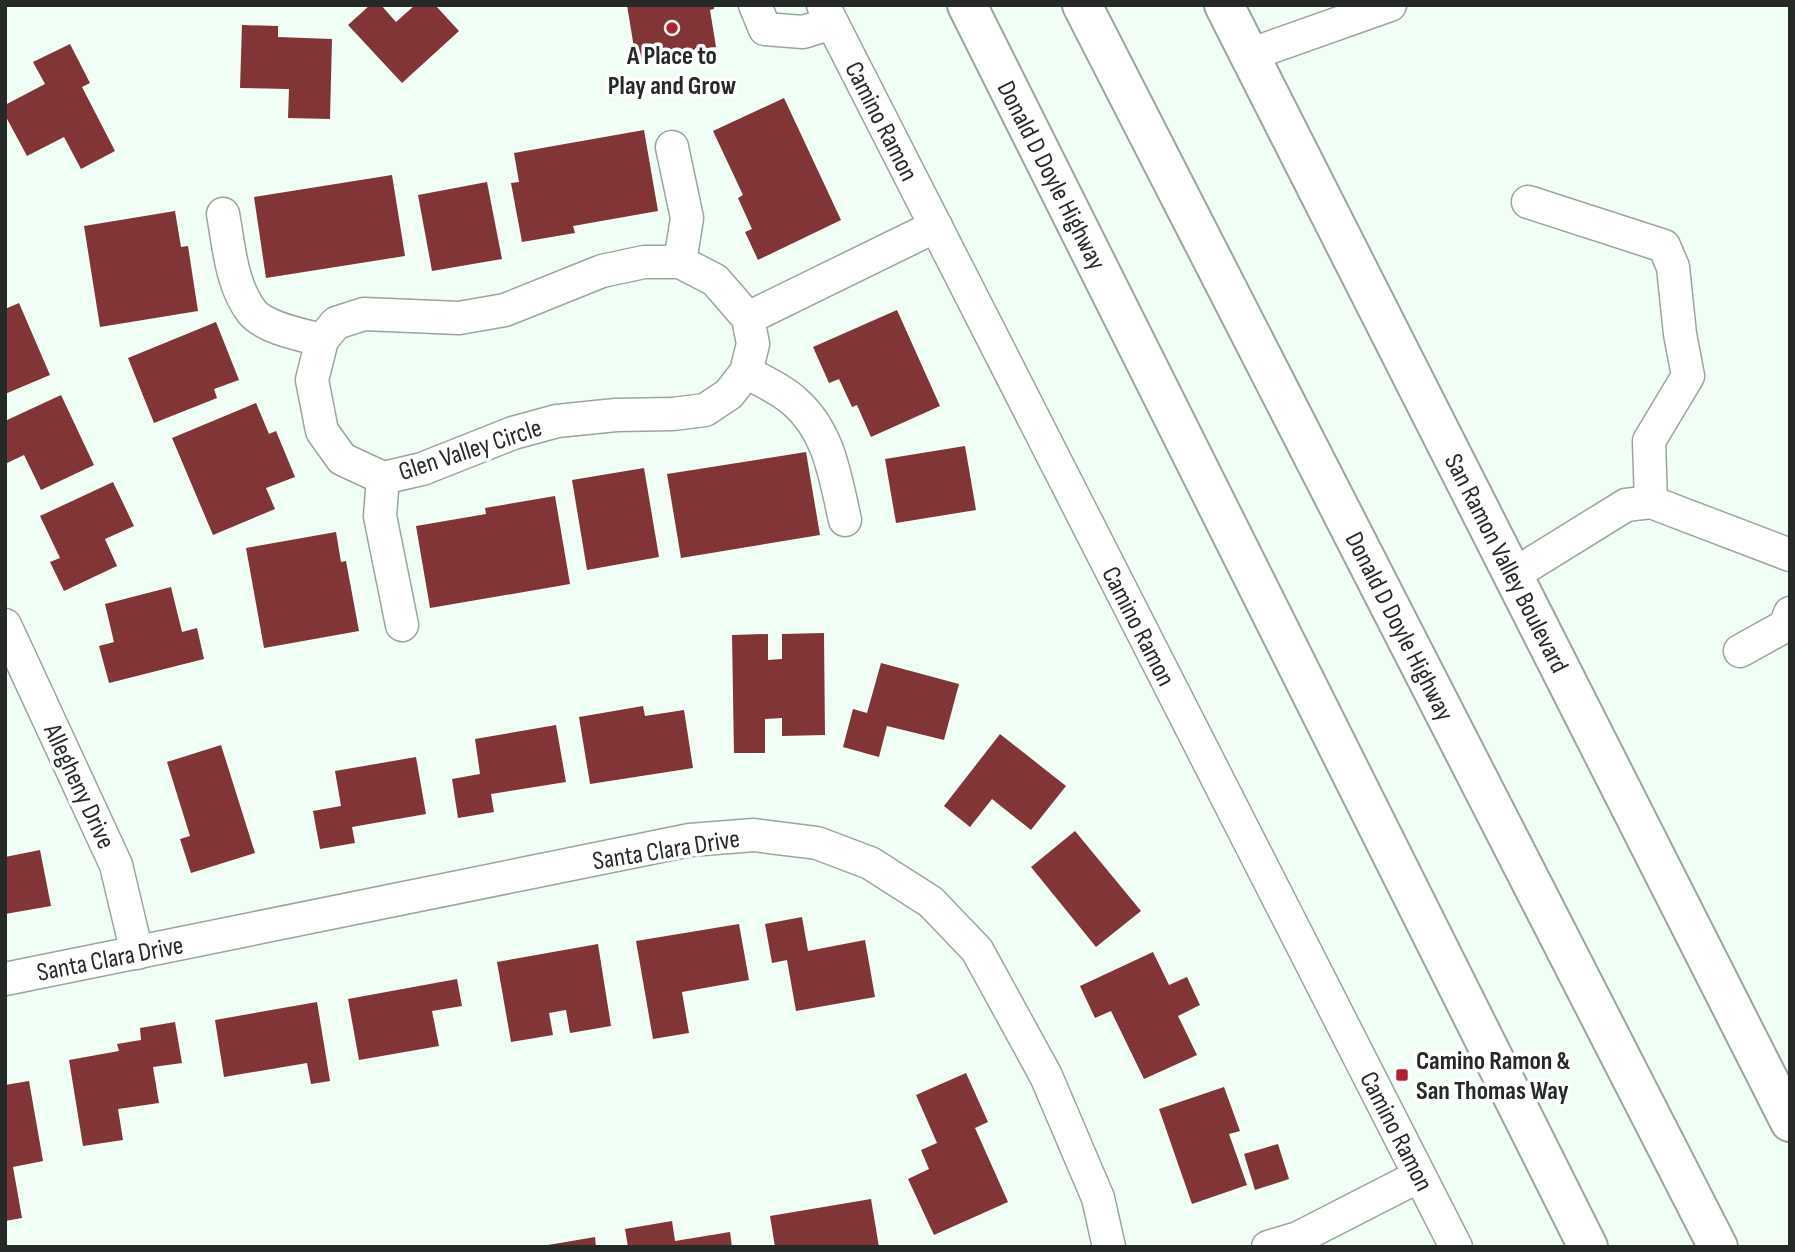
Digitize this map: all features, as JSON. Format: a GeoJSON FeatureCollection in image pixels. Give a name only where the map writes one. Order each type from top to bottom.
{"type":"FeatureCollection","features":[{"type":"Feature","properties":{"kind":"main road","name":"Donald D Doyle Highway"},"geometry":{"type":"LineString","coordinates":[[967,5],[1588,1247]]}},
{"type":"Feature","properties":{"kind":"main road","name":"Donald D Doyle Highway"},"geometry":{"type":"LineString","coordinates":[[1082,5],[1718,1247]]}},
{"type":"Feature","properties":{"kind":"main road","name":"San Ramon Valley Boulevard"},"geometry":{"type":"LineString","coordinates":[[1224,5],[1790,1122]]}},
{"type":"Feature","properties":{"kind":"street"},"geometry":{"type":"LineString","coordinates":[[755,5],[765,29],[803,32],[828,14]]}},
{"type":"Feature","properties":{"kind":"street"},"geometry":{"type":"LineString","coordinates":[[1249,55],[1390,5]]}},
{"type":"Feature","properties":{"kind":"street","name":"Camino Ramon"},"geometry":{"type":"LineString","coordinates":[[828,14],[1456,1247]]}},
{"type":"Feature","properties":{"kind":"street"},"geometry":{"type":"LineString","coordinates":[[672,147],[687,218],[680,262]]}},
{"type":"Feature","properties":{"kind":"street"},"geometry":{"type":"LineString","coordinates":[[1528,202],[1664,246],[1673,267],[1680,334],[1688,376],[1649,441],[1651,502]]}},
{"type":"Feature","properties":{"kind":"street"},"geometry":{"type":"LineString","coordinates":[[223,214],[235,279],[253,313],[280,329],[322,340],[336,323],[364,314],[459,318],[505,310],[602,271],[643,262],[680,262],[715,280],[748,318],[753,344],[746,372],[793,399],[813,421],[828,449],[845,520]]}},
{"type":"Feature","properties":{"kind":"street"},"geometry":{"type":"LineString","coordinates":[[748,318],[936,226]]}},
{"type":"Feature","properties":{"kind":"street","name":"Glen Valley Circle"},"geometry":{"type":"LineString","coordinates":[[322,340],[312,380],[322,431],[342,459],[383,478],[422,469],[513,433],[557,421],[705,410],[729,394],[746,372]]}},
{"type":"Feature","properties":{"kind":"street"},"geometry":{"type":"LineString","coordinates":[[383,478],[380,516],[402,625]]}},
{"type":"Feature","properties":{"kind":"street"},"geometry":{"type":"LineString","coordinates":[[1513,575],[1626,505],[1651,502],[1790,555]]}},
{"type":"Feature","properties":{"kind":"street"},"geometry":{"type":"LineString","coordinates":[[1740,651],[1785,626],[1790,613]]}},
{"type":"Feature","properties":{"kind":"street","name":"Allegheny Drive"},"geometry":{"type":"LineString","coordinates":[[5,625],[116,865],[137,953]]}},
{"type":"Feature","properties":{"kind":"street","name":"Santa Clara Drive"},"geometry":{"type":"LineString","coordinates":[[5,979],[690,840],[754,835],[817,843],[870,863],[931,902],[977,950],[1046,1076],[1098,1198],[1109,1247]]}},
{"type":"Feature","properties":{"kind":"street"},"geometry":{"type":"LineString","coordinates":[[1268,1247],[1298,1238],[1419,1176]]}},
{"type":"Feature","properties":{"kind":"building"},"geometry":{"type":"Polygon","coordinates":[[[370,5],[381,5],[396,22],[415,5],[435,5],[459,31],[402,83],[348,25],[370,5]]]}},
{"type":"Feature","properties":{"kind":"building","name":"A Place to Play and Grow"},"geometry":{"type":"Polygon","coordinates":[[[627,5],[714,5],[714,9],[710,10],[716,47],[636,60],[627,5]]]}},
{"type":"Feature","properties":{"kind":"building"},"geometry":{"type":"Polygon","coordinates":[[[242,25],[278,26],[278,37],[332,39],[330,119],[288,118],[289,89],[240,88],[242,25]]]}},
{"type":"Feature","properties":{"kind":"building"},"geometry":{"type":"Polygon","coordinates":[[[70,44],[90,83],[82,87],[115,151],[81,169],[64,137],[27,156],[5,115],[5,105],[45,84],[33,62],[70,44]]]}},
{"type":"Feature","properties":{"kind":"building"},"geometry":{"type":"Polygon","coordinates":[[[784,98],[841,220],[758,260],[745,232],[752,229],[738,198],[743,195],[713,131],[784,98]]]}},
{"type":"Feature","properties":{"kind":"building"},"geometry":{"type":"Polygon","coordinates":[[[644,130],[658,211],[573,226],[575,233],[522,242],[511,183],[519,182],[514,153],[644,130]]]}},
{"type":"Feature","properties":{"kind":"building"},"geometry":{"type":"Polygon","coordinates":[[[392,175],[405,256],[266,278],[254,197],[392,175]]]}},
{"type":"Feature","properties":{"kind":"building"},"geometry":{"type":"Polygon","coordinates":[[[487,182],[502,259],[432,271],[418,195],[487,182]]]}},
{"type":"Feature","properties":{"kind":"building"},"geometry":{"type":"Polygon","coordinates":[[[175,211],[181,247],[188,246],[198,311],[100,327],[84,226],[175,211]]]}},
{"type":"Feature","properties":{"kind":"building"},"geometry":{"type":"Polygon","coordinates":[[[19,303],[50,375],[5,394],[5,309],[19,303]]]}},
{"type":"Feature","properties":{"kind":"building"},"geometry":{"type":"Polygon","coordinates":[[[897,310],[940,406],[871,437],[857,405],[852,407],[839,379],[829,383],[813,347],[897,310]]]}},
{"type":"Feature","properties":{"kind":"building"},"geometry":{"type":"Polygon","coordinates":[[[216,322],[239,380],[214,389],[217,398],[154,423],[128,358],[216,322]]]}},
{"type":"Feature","properties":{"kind":"building"},"geometry":{"type":"Polygon","coordinates":[[[61,395],[94,465],[41,490],[24,455],[5,464],[5,421],[61,395]]]}},
{"type":"Feature","properties":{"kind":"building"},"geometry":{"type":"Polygon","coordinates":[[[256,403],[269,434],[276,431],[295,477],[266,488],[275,509],[213,535],[172,438],[256,403]]]}},
{"type":"Feature","properties":{"kind":"building"},"geometry":{"type":"Polygon","coordinates":[[[965,446],[976,510],[896,523],[885,459],[965,446]]]}},
{"type":"Feature","properties":{"kind":"building"},"geometry":{"type":"Polygon","coordinates":[[[806,452],[820,535],[681,558],[667,474],[806,452]]]}},
{"type":"Feature","properties":{"kind":"building"},"geometry":{"type":"Polygon","coordinates":[[[644,468],[659,557],[587,570],[572,480],[644,468]]]}},
{"type":"Feature","properties":{"kind":"building"},"geometry":{"type":"Polygon","coordinates":[[[113,482],[134,526],[105,539],[117,566],[64,591],[50,562],[60,558],[40,516],[113,482]]]}},
{"type":"Feature","properties":{"kind":"building"},"geometry":{"type":"Polygon","coordinates":[[[555,496],[570,584],[430,608],[416,526],[486,514],[485,508],[555,496]]]}},
{"type":"Feature","properties":{"kind":"building"},"geometry":{"type":"Polygon","coordinates":[[[336,532],[341,562],[346,561],[359,631],[264,648],[246,548],[336,532]]]}},
{"type":"Feature","properties":{"kind":"building"},"geometry":{"type":"Polygon","coordinates":[[[171,587],[182,632],[197,628],[204,659],[109,683],[99,646],[114,642],[105,604],[171,587]]]}},
{"type":"Feature","properties":{"kind":"building"},"geometry":{"type":"Polygon","coordinates":[[[824,633],[825,735],[782,736],[782,718],[765,719],[765,753],[734,753],[732,635],[768,634],[768,660],[782,659],[782,634],[824,633]]]}},
{"type":"Feature","properties":{"kind":"building"},"geometry":{"type":"Polygon","coordinates":[[[881,663],[959,684],[944,740],[887,726],[879,757],[843,747],[853,709],[867,713],[881,663]]]}},
{"type":"Feature","properties":{"kind":"building"},"geometry":{"type":"Polygon","coordinates":[[[643,706],[645,716],[684,710],[693,768],[590,784],[579,717],[643,706]]]}},
{"type":"Feature","properties":{"kind":"building"},"geometry":{"type":"Polygon","coordinates":[[[556,725],[566,782],[491,794],[494,812],[458,818],[452,779],[480,774],[475,739],[556,725]]]}},
{"type":"Feature","properties":{"kind":"building"},"geometry":{"type":"Polygon","coordinates":[[[1000,734],[1066,786],[1031,830],[992,799],[970,827],[944,806],[1000,734]]]}},
{"type":"Feature","properties":{"kind":"building"},"geometry":{"type":"Polygon","coordinates":[[[221,745],[255,853],[191,873],[180,839],[190,836],[167,762],[221,745]]]}},
{"type":"Feature","properties":{"kind":"building"},"geometry":{"type":"Polygon","coordinates":[[[416,757],[426,814],[352,827],[355,843],[320,849],[313,811],[341,806],[335,771],[416,757]]]}},
{"type":"Feature","properties":{"kind":"building"},"geometry":{"type":"Polygon","coordinates":[[[1075,831],[1141,911],[1096,947],[1031,867],[1075,831]]]}},
{"type":"Feature","properties":{"kind":"building"},"geometry":{"type":"Polygon","coordinates":[[[40,850],[51,906],[5,914],[5,857],[40,850]]]}},
{"type":"Feature","properties":{"kind":"building"},"geometry":{"type":"Polygon","coordinates":[[[802,917],[808,951],[865,940],[875,997],[796,1011],[787,960],[772,963],[765,924],[802,917]]]}},
{"type":"Feature","properties":{"kind":"building"},"geometry":{"type":"Polygon","coordinates":[[[739,924],[749,980],[682,992],[689,1033],[653,1039],[636,941],[739,924]]]}},
{"type":"Feature","properties":{"kind":"building"},"geometry":{"type":"Polygon","coordinates":[[[598,944],[611,1026],[570,1033],[566,1010],[549,1013],[553,1035],[511,1042],[497,962],[598,944]]]}},
{"type":"Feature","properties":{"kind":"building"},"geometry":{"type":"Polygon","coordinates":[[[1153,952],[1169,985],[1187,977],[1200,1005],[1178,1016],[1197,1055],[1144,1079],[1111,1011],[1095,1018],[1080,986],[1153,952]]]}},
{"type":"Feature","properties":{"kind":"building"},"geometry":{"type":"Polygon","coordinates":[[[457,979],[462,1006],[432,1011],[439,1046],[359,1060],[348,999],[457,979]]]}},
{"type":"Feature","properties":{"kind":"building"},"geometry":{"type":"Polygon","coordinates":[[[317,1002],[330,1081],[311,1084],[307,1063],[224,1077],[215,1020],[317,1002]]]}},
{"type":"Feature","properties":{"kind":"building"},"geometry":{"type":"Polygon","coordinates":[[[175,1022],[182,1063],[153,1067],[159,1103],[118,1109],[123,1140],[83,1146],[69,1060],[119,1051],[117,1044],[141,1040],[140,1028],[175,1022]]]}},
{"type":"Feature","properties":{"kind":"building"},"geometry":{"type":"Polygon","coordinates":[[[966,1073],[988,1122],[975,1128],[1008,1202],[934,1235],[908,1179],[929,1169],[921,1150],[937,1143],[916,1095],[966,1073]]]}},
{"type":"Feature","properties":{"kind":"building"},"geometry":{"type":"Polygon","coordinates":[[[29,1081],[43,1161],[13,1167],[22,1218],[5,1221],[5,1085],[29,1081]]]}},
{"type":"Feature","properties":{"kind":"building"},"geometry":{"type":"Polygon","coordinates":[[[1224,1087],[1240,1131],[1229,1134],[1247,1185],[1192,1204],[1159,1109],[1224,1087]]]}},
{"type":"Feature","properties":{"kind":"building"},"geometry":{"type":"Polygon","coordinates":[[[1278,1144],[1289,1179],[1255,1190],[1244,1154],[1278,1144]]]}},
{"type":"Feature","properties":{"kind":"building"},"geometry":{"type":"Polygon","coordinates":[[[871,1199],[879,1247],[775,1247],[770,1216],[871,1199]]]}},
{"type":"Feature","properties":{"kind":"building"},"geometry":{"type":"Polygon","coordinates":[[[672,1221],[675,1241],[730,1232],[732,1247],[628,1247],[625,1229],[672,1221]]]}},
{"type":"Feature","properties":{"kind":"building"},"geometry":{"type":"Polygon","coordinates":[[[595,1237],[596,1247],[548,1247],[548,1245],[595,1237]]]}},
{"type":"Feature","properties":{"kind":"place","name":"A Place to Play and Grow"},"geometry":{"type":"Point","coordinates":[672,28]}},
{"type":"Feature","properties":{"kind":"place","name":"Camino Ramon & San Thomas Way"},"geometry":{"type":"Point","coordinates":[1402,1075]}}]}
